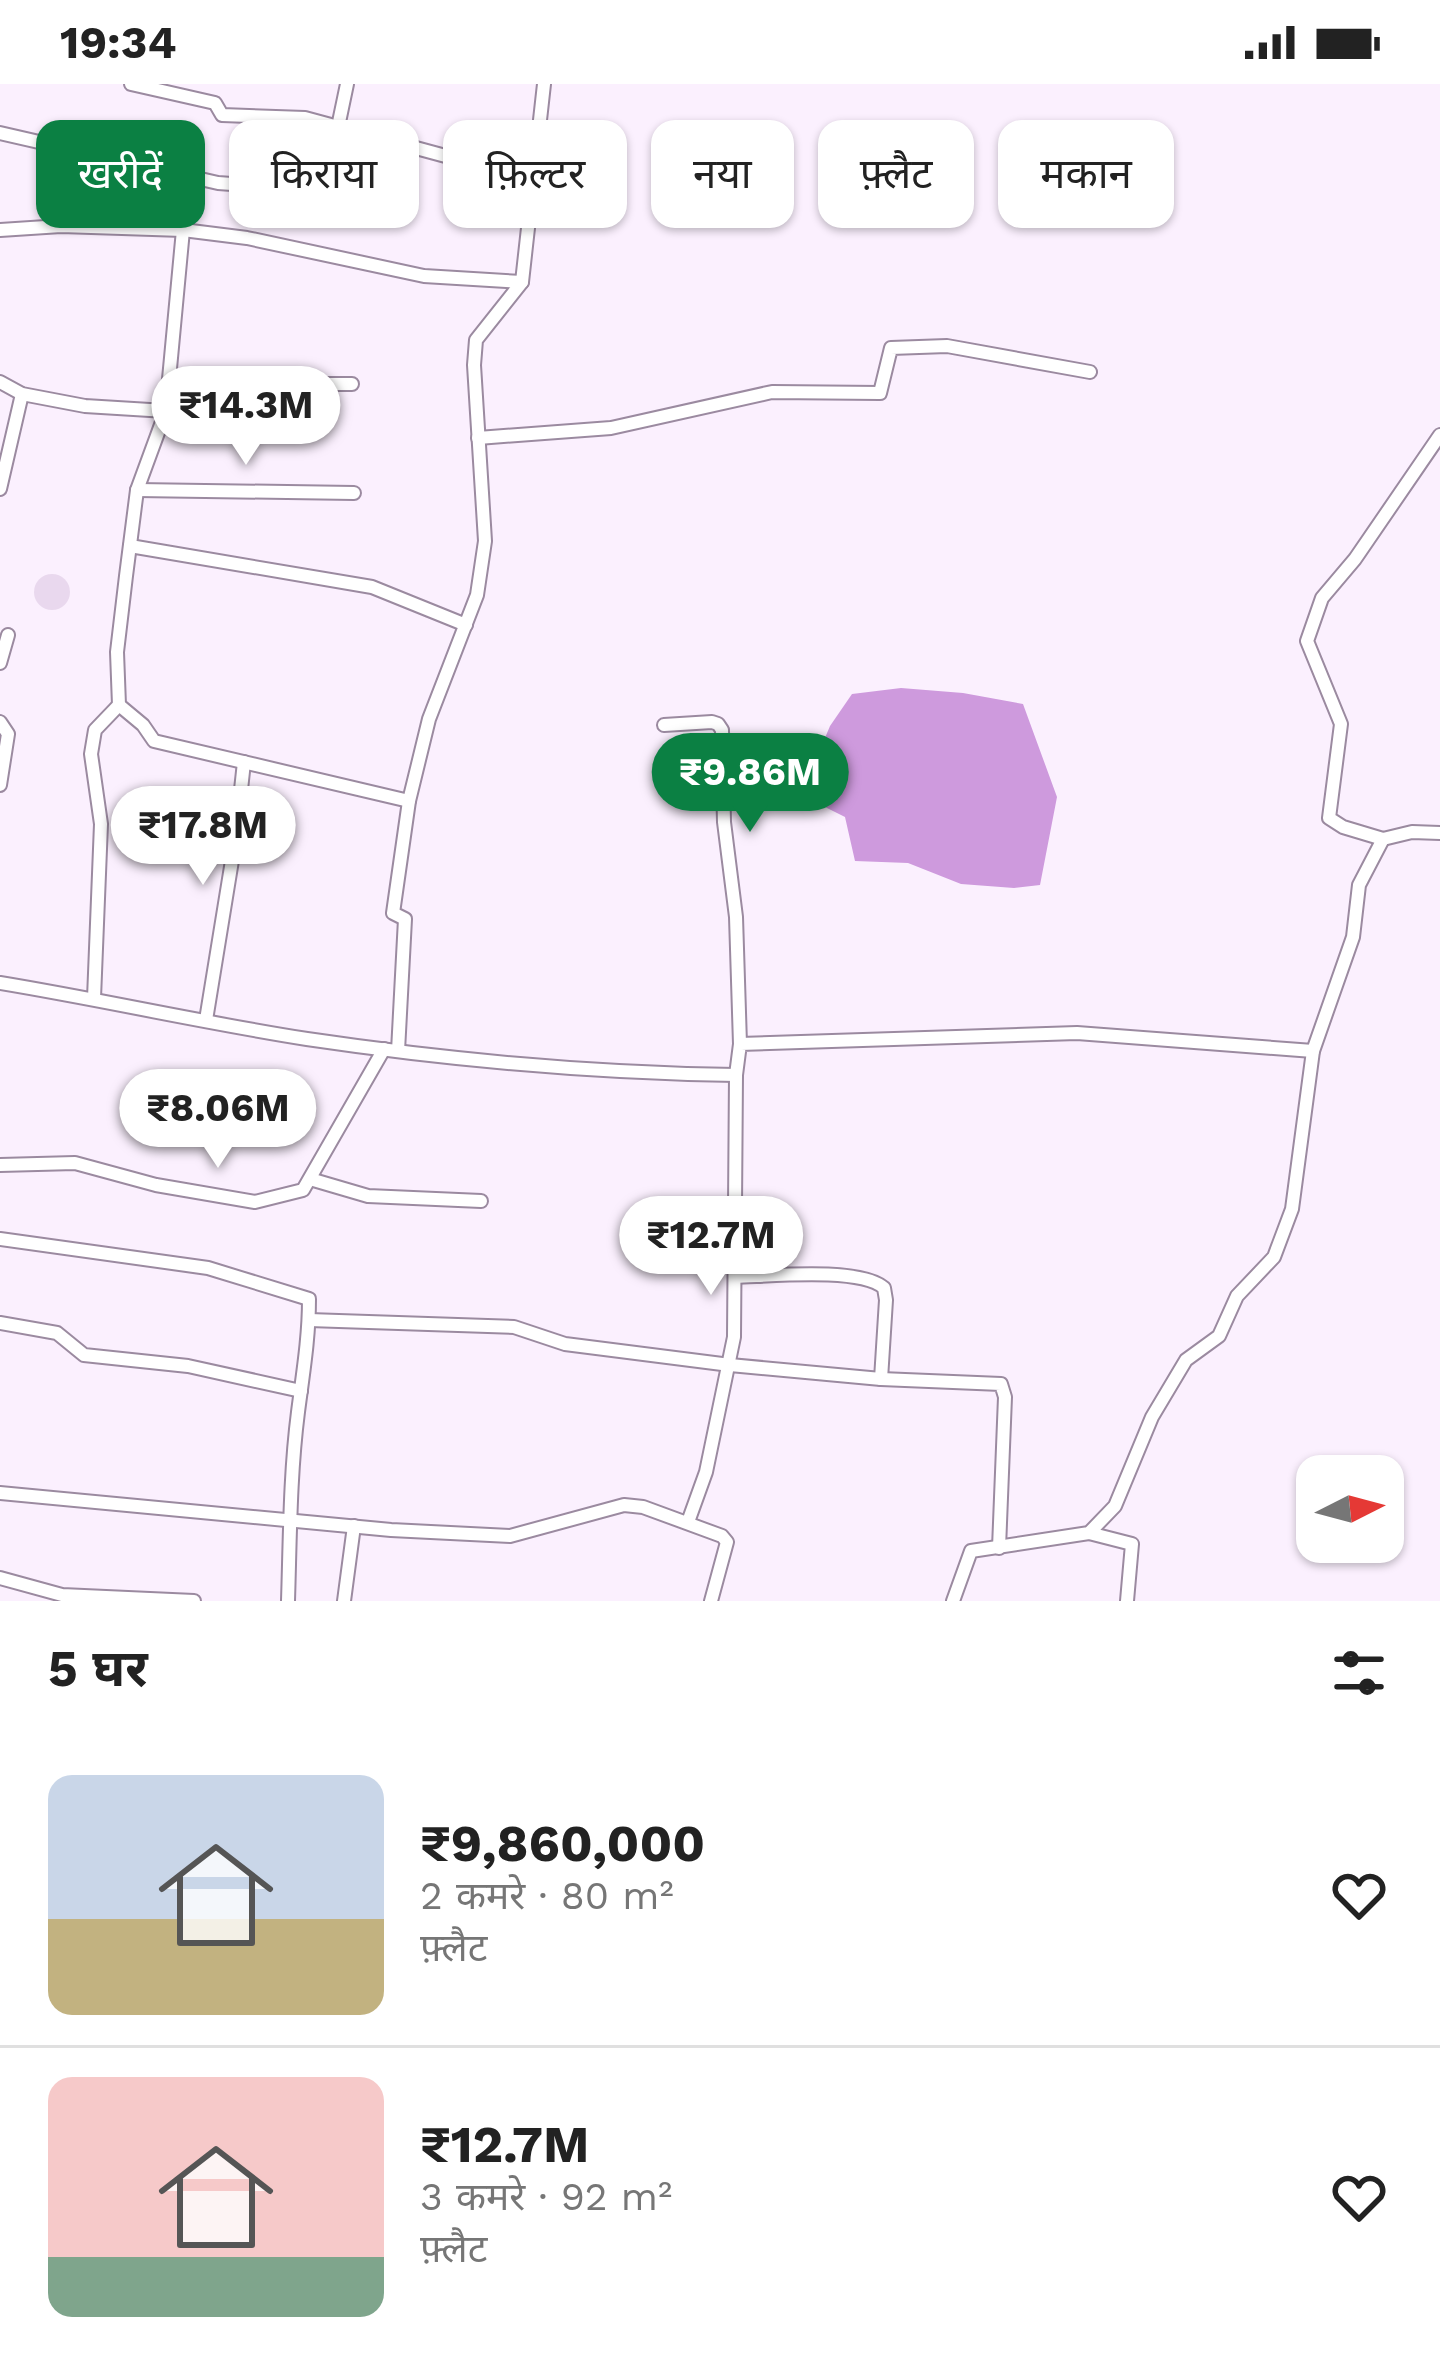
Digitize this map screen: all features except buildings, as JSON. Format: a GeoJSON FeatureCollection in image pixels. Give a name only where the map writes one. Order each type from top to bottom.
{"type":"FeatureCollection","features":[{"type":"Feature","properties":{"kind":"street"},"geometry":{"type":"LineString","coordinates":[[131,84],[215,103],[222,115],[312,120]]}},
{"type":"Feature","properties":{"kind":"street"},"geometry":{"type":"LineString","coordinates":[[339,120],[347,84]]}},
{"type":"Feature","properties":{"kind":"street"},"geometry":{"type":"LineString","coordinates":[[541,120],[544,84]]}},
{"type":"Feature","properties":{"kind":"street"},"geometry":{"type":"LineString","coordinates":[[0,133],[229,184]]}},
{"type":"Feature","properties":{"kind":"street"},"geometry":{"type":"LineString","coordinates":[[0,230],[61,226],[182,230],[247,238],[424,277],[522,282]]}},
{"type":"Feature","properties":{"kind":"street"},"geometry":{"type":"LineString","coordinates":[[0,1165],[75,1163],[256,1202],[303,1190],[391,1050],[405,920],[393,913],[409,801],[429,719],[477,596],[485,541],[476,340],[522,282],[529,228]]}},
{"type":"Feature","properties":{"kind":"street"},"geometry":{"type":"LineString","coordinates":[[94,998],[101,824],[91,754],[95,730],[119,705],[117,652],[137,490],[166,411],[182,230]]}},
{"type":"Feature","properties":{"kind":"street"},"geometry":{"type":"LineString","coordinates":[[478,438],[611,428],[772,392],[880,393],[891,348],[947,346],[1090,372]]}},
{"type":"Feature","properties":{"kind":"street"},"geometry":{"type":"LineString","coordinates":[[0,382],[22,394],[86,406],[166,411],[233,384],[352,384]]}},
{"type":"Feature","properties":{"kind":"street"},"geometry":{"type":"LineString","coordinates":[[0,490],[22,394]]}},
{"type":"Feature","properties":{"kind":"street"},"geometry":{"type":"LineString","coordinates":[[1440,435],[1355,559],[1322,598],[1307,641],[1342,724],[1329,818],[1383,839],[1412,832],[1440,833]]}},
{"type":"Feature","properties":{"kind":"street"},"geometry":{"type":"LineString","coordinates":[[137,490],[354,493]]}},
{"type":"Feature","properties":{"kind":"street"},"geometry":{"type":"LineString","coordinates":[[130,546],[372,587],[466,625]]}},
{"type":"Feature","properties":{"kind":"street"},"geometry":{"type":"LineString","coordinates":[[0,663],[8,635]]}},
{"type":"Feature","properties":{"kind":"street"},"geometry":{"type":"LineString","coordinates":[[119,705],[154,741],[409,801]]}},
{"type":"Feature","properties":{"kind":"street"},"geometry":{"type":"LineString","coordinates":[[0,722],[8,729],[0,785]]}},
{"type":"Feature","properties":{"kind":"street"},"geometry":{"type":"LineString","coordinates":[[664,725],[712,722],[722,730],[724,822],[736,904],[740,1044],[730,1365],[706,1472],[688,1522]]}},
{"type":"Feature","properties":{"kind":"street"},"geometry":{"type":"LineString","coordinates":[[206,1020],[244,762]]}},
{"type":"Feature","properties":{"kind":"street"},"geometry":{"type":"LineString","coordinates":[[1089,1533],[1114,1506],[1152,1417],[1186,1360],[1219,1336],[1237,1296],[1274,1257],[1292,1210],[1313,1051],[1353,937],[1359,885],[1383,839]]}},
{"type":"Feature","properties":{"kind":"street"},"geometry":{"type":"LineString","coordinates":[[0,983],[391,1050],[623,1073],[736,1075]]}},
{"type":"Feature","properties":{"kind":"street"},"geometry":{"type":"LineString","coordinates":[[740,1044],[1077,1033],[1313,1051]]}},
{"type":"Feature","properties":{"kind":"street"},"geometry":{"type":"LineString","coordinates":[[310,1179],[368,1196],[481,1201]]}},
{"type":"Feature","properties":{"kind":"street"},"geometry":{"type":"LineString","coordinates":[[0,1239],[208,1268],[309,1299],[290,1519],[289,1601]]}},
{"type":"Feature","properties":{"kind":"street"},"geometry":{"type":"LineString","coordinates":[[736,1276],[854,1277],[878,1282],[886,1300],[881,1379]]}},
{"type":"Feature","properties":{"kind":"street"},"geometry":{"type":"LineString","coordinates":[[309,1320],[514,1327],[566,1344],[730,1365],[1001,1384],[1005,1397],[999,1548]]}},
{"type":"Feature","properties":{"kind":"street"},"geometry":{"type":"LineString","coordinates":[[0,1323],[57,1333],[84,1354],[188,1366],[302,1391]]}},
{"type":"Feature","properties":{"kind":"street"},"geometry":{"type":"LineString","coordinates":[[0,1493],[510,1536],[624,1505],[722,1536],[727,1542],[711,1601]]}},
{"type":"Feature","properties":{"kind":"street"},"geometry":{"type":"LineString","coordinates":[[344,1601],[354,1526]]}},
{"type":"Feature","properties":{"kind":"street"},"geometry":{"type":"LineString","coordinates":[[953,1601],[971,1551],[1089,1533],[1132,1544],[1126,1601]]}},
{"type":"Feature","properties":{"kind":"street"},"geometry":{"type":"LineString","coordinates":[[0,1578],[62,1594],[194,1601]]}},
{"type":"Feature","properties":{"kind":"shaded area"},"geometry":{"type":"Polygon","coordinates":[[[901,688],[1023,704],[1057,797],[1040,885],[961,884],[908,863],[855,861],[845,817],[801,795],[830,726],[852,694],[901,688]]]}}]}
